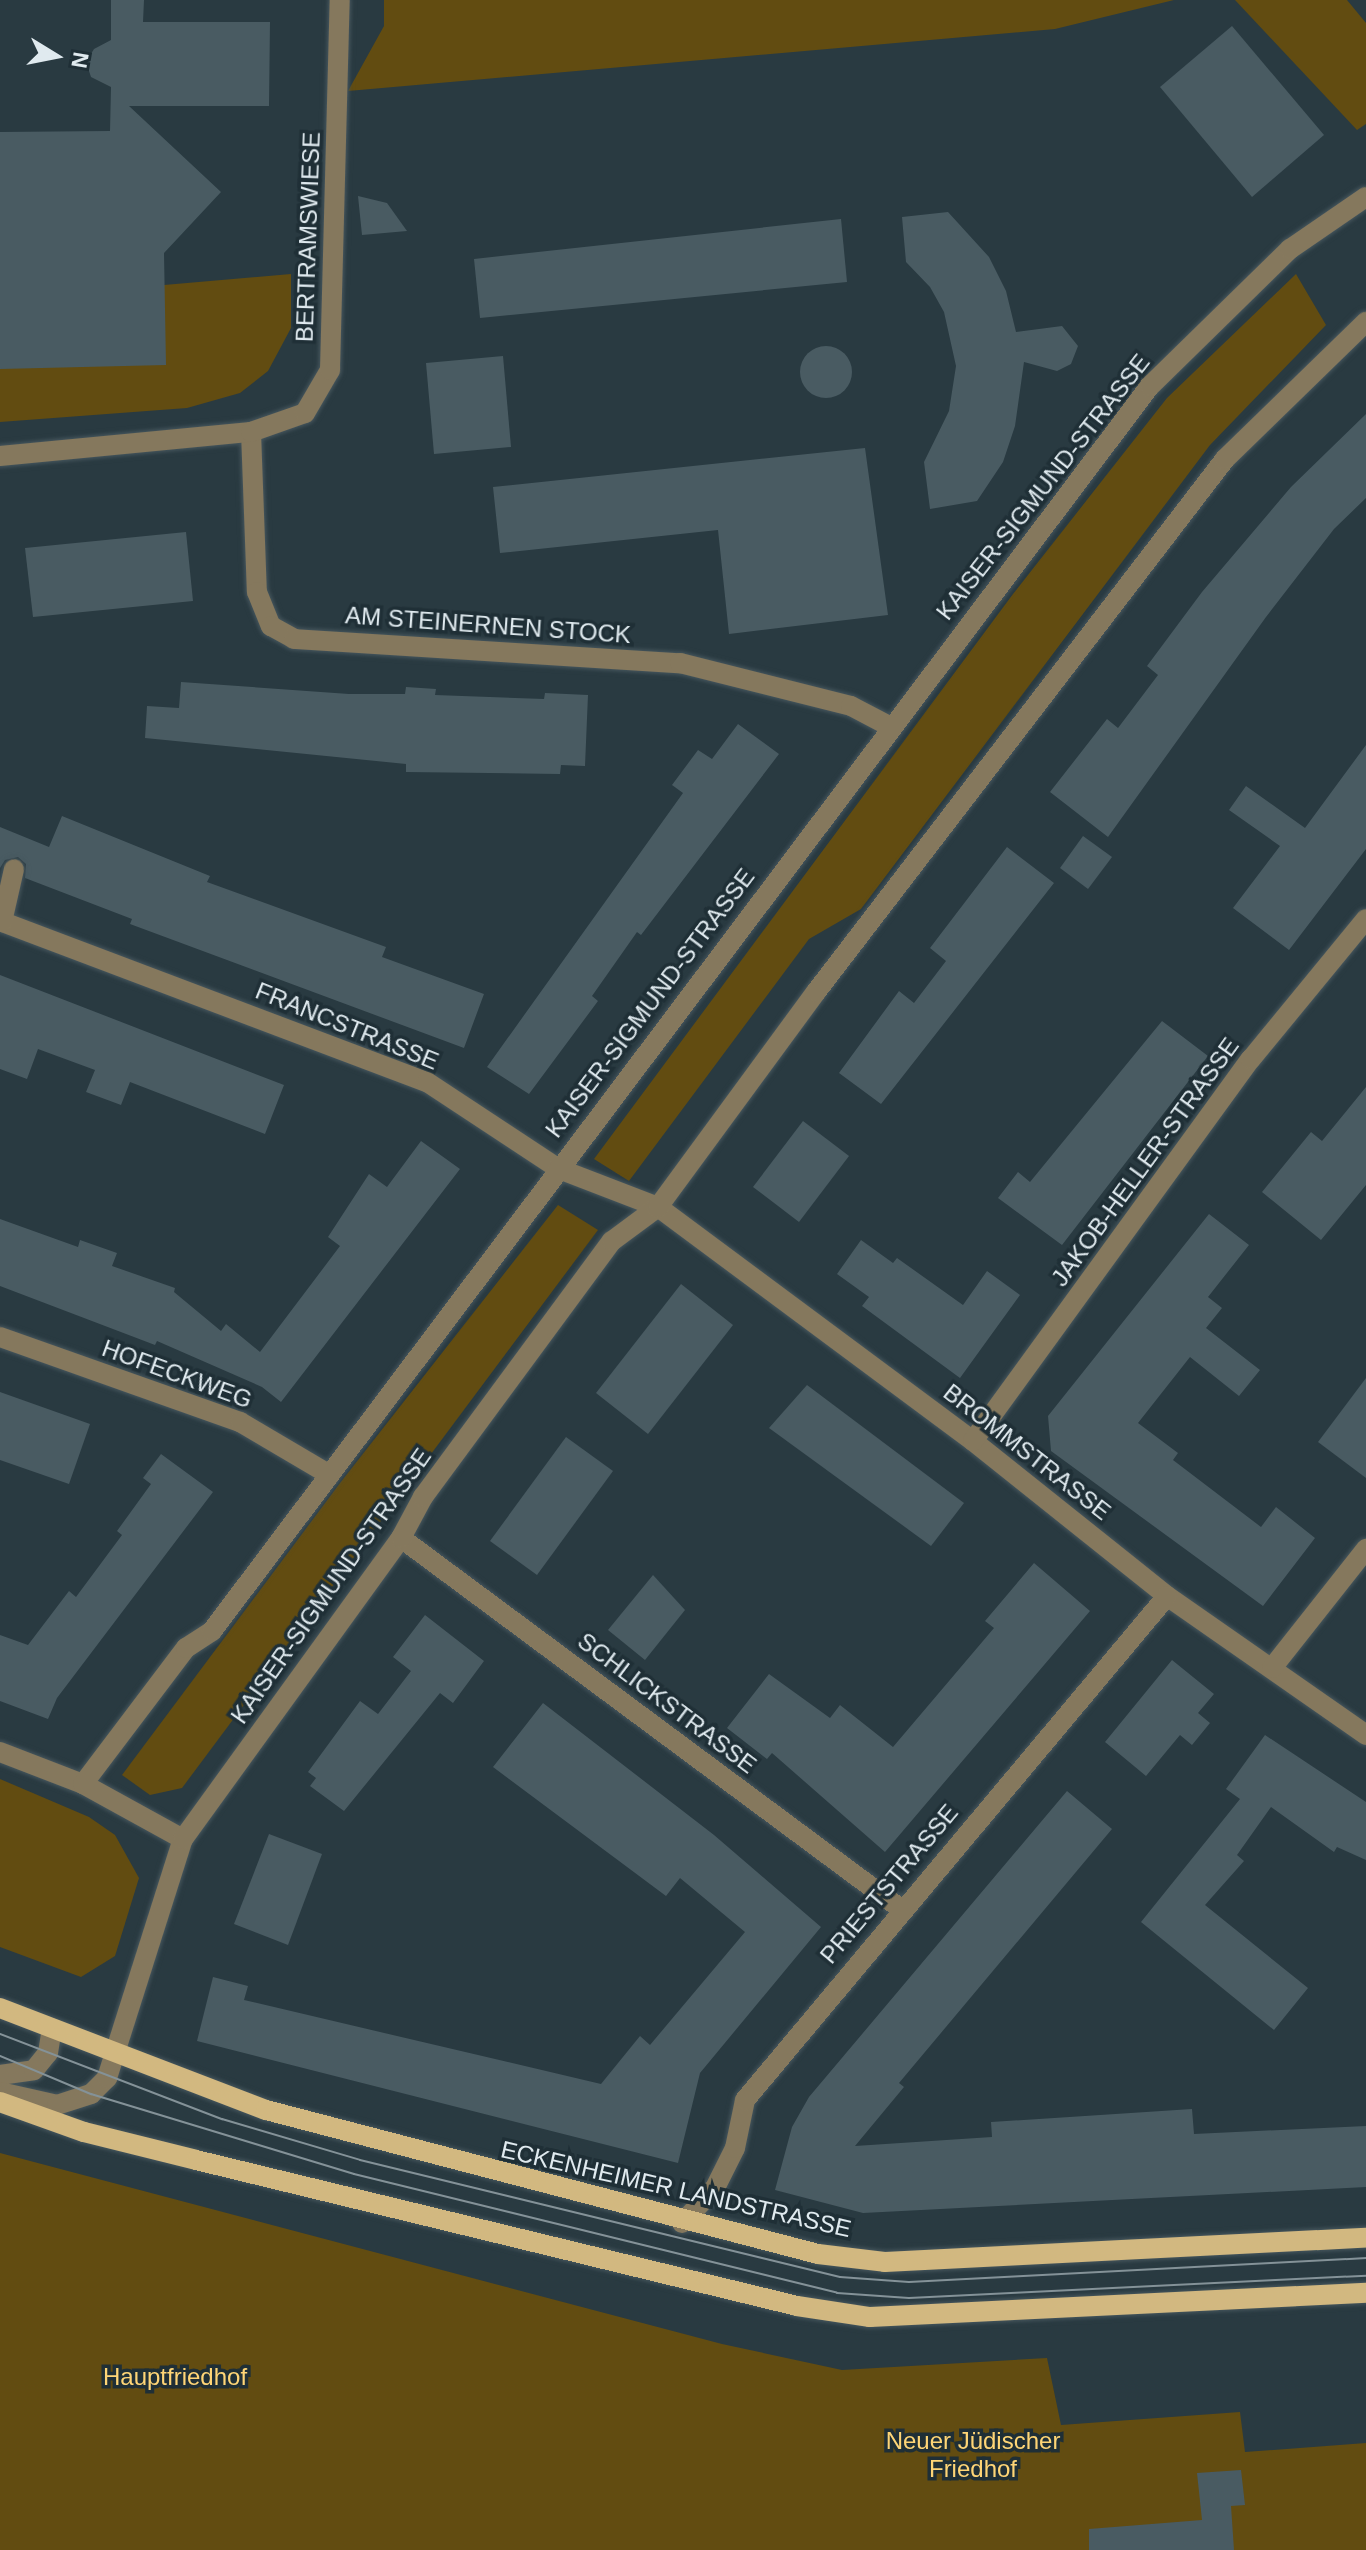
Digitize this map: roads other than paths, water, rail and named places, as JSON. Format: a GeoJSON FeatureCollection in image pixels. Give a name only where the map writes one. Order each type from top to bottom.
{"type":"FeatureCollection","features":[{"type":"Feature","properties":{"kind":"main road","name":"ECKENHEIMER LANDSTRASSE"},"geometry":{"type":"LineString","coordinates":[[0,2008],[118,2055],[324,2128],[682,2223],[818,2254],[885,2262],[1366,2238]]}},
{"type":"Feature","properties":{"kind":"main road"},"geometry":{"type":"LineString","coordinates":[[0,2102],[84,2132],[196,2160],[797,2306],[870,2317],[1366,2293]]}},
{"type":"Feature","properties":{"kind":"street","name":"BERTRAMSWIESE"},"geometry":{"type":"LineString","coordinates":[[0,456],[251,432],[305,413],[330,370],[340,0]]}},
{"type":"Feature","properties":{"kind":"street","name":"KAISER-SIGMUND-STRASSE"},"geometry":{"type":"LineString","coordinates":[[83,1784],[186,1648],[212,1631],[1150,386],[1290,249],[1366,197]]}},
{"type":"Feature","properties":{"kind":"street","name":"KAISER-SIGMUND-STRASSE"},"geometry":{"type":"LineString","coordinates":[[118,2055],[150,1934],[183,1839],[401,1538],[423,1497],[612,1241],[658,1207],[816,992],[1225,459],[1366,322]]}},
{"type":"Feature","properties":{"kind":"street","name":"AM STEINERNEN STOCK"},"geometry":{"type":"LineString","coordinates":[[251,432],[257,592],[271,626],[294,639],[680,663],[851,706],[891,727]]}},
{"type":"Feature","properties":{"kind":"street","name":"FRANCSTRASSE"},"geometry":{"type":"LineString","coordinates":[[14,869],[1,922],[427,1082],[559,1169],[658,1207]]}},
{"type":"Feature","properties":{"kind":"street","name":"JAKOB-HELLER-STRASSE"},"geometry":{"type":"LineString","coordinates":[[973,1441],[1251,1059],[1366,919]]}},
{"type":"Feature","properties":{"kind":"street","name":"BROMMSTRASSE"},"geometry":{"type":"LineString","coordinates":[[658,1207],[973,1441],[1167,1596],[1366,1735]]}},
{"type":"Feature","properties":{"kind":"street","name":"HOFECKWEG"},"geometry":{"type":"LineString","coordinates":[[0,1337],[240,1422],[330,1475]]}},
{"type":"Feature","properties":{"kind":"street","name":"SCHLICKSTRASSE"},"geometry":{"type":"LineString","coordinates":[[401,1538],[901,1909]]}},
{"type":"Feature","properties":{"kind":"street"},"geometry":{"type":"LineString","coordinates":[[1272,1668],[1366,1549]]}},
{"type":"Feature","properties":{"kind":"street","name":"PRIESTSTRASSE"},"geometry":{"type":"LineString","coordinates":[[682,2223],[715,2188],[735,2148],[745,2100],[901,1909],[1167,1596]]}},
{"type":"Feature","properties":{"kind":"street"},"geometry":{"type":"LineString","coordinates":[[0,1752],[83,1784],[183,1839]]}},
{"type":"Feature","properties":{"kind":"street"},"geometry":{"type":"LineString","coordinates":[[0,2075],[34,2070],[48,2053],[52,2028]]}},
{"type":"Feature","properties":{"kind":"street"},"geometry":{"type":"LineString","coordinates":[[0,2092],[43,2103],[72,2103],[107,2078],[118,2055]]}},
{"type":"Feature","properties":{"kind":"tram line"},"geometry":{"type":"LineString","coordinates":[[0,2034],[222,2119],[360,2160],[840,2277],[909,2282],[1366,2258]]}},
{"type":"Feature","properties":{"kind":"tram line"},"geometry":{"type":"LineString","coordinates":[[0,2056],[91,2094],[354,2174],[837,2293],[909,2298],[1366,2276]]}},
{"type":"Feature","properties":{"kind":"park label","name":"Hauptfriedhof"},"geometry":{"type":"Point","coordinates":[175,2377]}},
{"type":"Feature","properties":{"kind":"park label","name":"Neuer Jüdischer Friedhof"},"geometry":{"type":"Point","coordinates":[973,2455]}}]}
